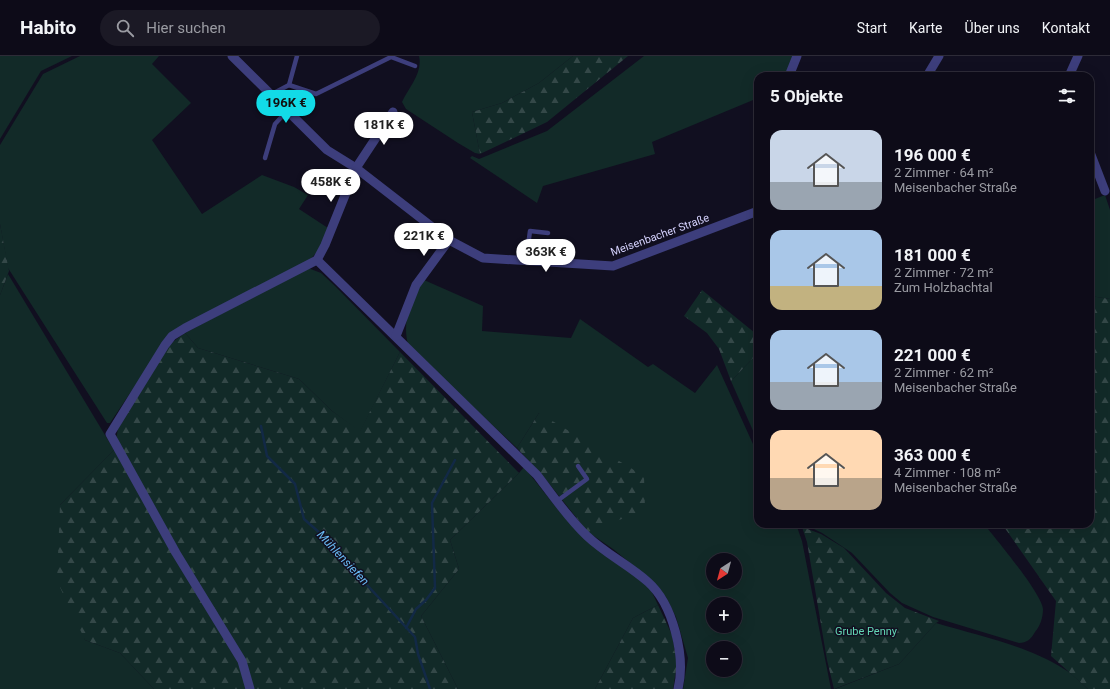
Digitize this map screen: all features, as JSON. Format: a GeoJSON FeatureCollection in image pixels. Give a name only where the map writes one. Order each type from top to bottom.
{"type":"FeatureCollection","features":[{"type":"Feature","properties":{"kind":"street","name":"Meisenbacher Straße"},"geometry":{"type":"LineString","coordinates":[[232,56],[328,150],[356,168],[449,240],[483,258],[612,266],[754,213]]}},
{"type":"Feature","properties":{"kind":"street"},"geometry":{"type":"LineString","coordinates":[[791,72],[797,56]]}},
{"type":"Feature","properties":{"kind":"street"},"geometry":{"type":"LineString","coordinates":[[930,72],[939,56]]}},
{"type":"Feature","properties":{"kind":"street"},"geometry":{"type":"LineString","coordinates":[[1071,72],[1078,56]]}},
{"type":"Feature","properties":{"kind":"street"},"geometry":{"type":"LineString","coordinates":[[250,689],[242,661],[176,553],[110,434],[172,336],[317,260],[325,245],[356,168],[393,112]]}},
{"type":"Feature","properties":{"kind":"street"},"geometry":{"type":"LineString","coordinates":[[1094,162],[1105,191]]}},
{"type":"Feature","properties":{"kind":"street"},"geometry":{"type":"LineString","coordinates":[[396,336],[416,285],[449,240]]}},
{"type":"Feature","properties":{"kind":"street"},"geometry":{"type":"LineString","coordinates":[[317,260],[537,475],[587,536],[649,582],[660,596],[677,637],[681,668],[678,689]]}},
{"type":"Feature","properties":{"kind":"lane"},"geometry":{"type":"LineString","coordinates":[[289,86],[297,56]]}},
{"type":"Feature","properties":{"kind":"lane"},"geometry":{"type":"LineString","coordinates":[[272,94],[289,86],[316,94],[390,57],[415,66]]}},
{"type":"Feature","properties":{"kind":"lane"},"geometry":{"type":"LineString","coordinates":[[265,158],[275,124],[287,111]]}},
{"type":"Feature","properties":{"kind":"lane"},"geometry":{"type":"LineString","coordinates":[[526,261],[530,231],[548,233]]}},
{"type":"Feature","properties":{"kind":"lane"},"geometry":{"type":"LineString","coordinates":[[557,501],[588,479],[578,466]]}},
{"type":"Feature","properties":{"kind":"green space"},"geometry":{"type":"Polygon","coordinates":[[[0,56],[72,56],[41,71],[0,139],[0,56]]]}},
{"type":"Feature","properties":{"kind":"green space"},"geometry":{"type":"Polygon","coordinates":[[[80,56],[159,56],[152,64],[191,103],[152,140],[202,214],[262,175],[294,187],[308,195],[299,209],[328,228],[322,246],[309,261],[167,338],[110,423],[107,423],[8,268],[0,224],[0,145],[43,74],[80,56]]]}},
{"type":"Feature","properties":{"kind":"green space"},"geometry":{"type":"Polygon","coordinates":[[[419,56],[573,56],[539,83],[502,103],[472,112],[480,154],[475,153],[458,143],[406,109],[402,102],[415,80],[420,62],[419,56]]]}},
{"type":"Feature","properties":{"kind":"green space"},"geometry":{"type":"Polygon","coordinates":[[[573,56],[628,56],[547,122],[480,154],[472,112],[502,103],[539,83],[573,56]]]}},
{"type":"Feature","properties":{"kind":"green space"},"geometry":{"type":"Polygon","coordinates":[[[644,56],[794,56],[787,72],[754,72],[754,100],[652,142],[655,154],[543,186],[537,203],[470,158],[472,156],[479,159],[547,131],[644,56]]]}},
{"type":"Feature","properties":{"kind":"green space"},"geometry":{"type":"Polygon","coordinates":[[[1105,195],[1110,210],[1110,299],[1094,297],[1094,199],[1105,195]]]}},
{"type":"Feature","properties":{"kind":"green space"},"geometry":{"type":"Polygon","coordinates":[[[0,224],[9,271],[0,295],[0,224]]]}},
{"type":"Feature","properties":{"kind":"green space"},"geometry":{"type":"Polygon","coordinates":[[[308,268],[321,273],[400,352],[360,432],[332,411],[299,379],[198,348],[185,333],[308,268]]]}},
{"type":"Feature","properties":{"kind":"green space"},"geometry":{"type":"Polygon","coordinates":[[[8,274],[114,450],[60,505],[85,640],[120,653],[154,689],[0,689],[0,295],[8,274]]]}},
{"type":"Feature","properties":{"kind":"green space"},"geometry":{"type":"Polygon","coordinates":[[[424,280],[483,306],[482,331],[571,338],[580,319],[648,367],[653,364],[695,393],[717,365],[754,446],[754,528],[797,528],[802,541],[831,689],[683,689],[688,658],[676,617],[666,597],[651,580],[613,549],[588,532],[539,413],[517,448],[409,347],[406,330],[408,312],[424,280]]]}},
{"type":"Feature","properties":{"kind":"green space"},"geometry":{"type":"Polygon","coordinates":[[[702,290],[754,332],[754,357],[731,381],[719,349],[707,333],[684,316],[702,290]]]}},
{"type":"Feature","properties":{"kind":"green space"},"geometry":{"type":"Polygon","coordinates":[[[1094,297],[1110,299],[1110,689],[1088,689],[1051,656],[1056,601],[1005,528],[1094,528],[1094,297]]]}},
{"type":"Feature","properties":{"kind":"green space"},"geometry":{"type":"Polygon","coordinates":[[[185,333],[198,348],[299,379],[332,411],[360,431],[400,352],[519,473],[450,540],[459,569],[421,616],[458,689],[154,689],[120,653],[85,640],[57,581],[60,505],[114,450],[118,429],[170,344],[185,333]]]}},
{"type":"Feature","properties":{"kind":"green space"},"geometry":{"type":"Polygon","coordinates":[[[754,357],[754,433],[731,381],[754,357]]]}},
{"type":"Feature","properties":{"kind":"green space"},"geometry":{"type":"Polygon","coordinates":[[[539,413],[644,476],[645,510],[588,532],[543,476],[517,448],[539,413]]]}},
{"type":"Feature","properties":{"kind":"green space"},"geometry":{"type":"Polygon","coordinates":[[[524,467],[559,511],[651,590],[658,605],[633,618],[595,689],[458,689],[421,616],[459,569],[450,540],[524,467]]]}},
{"type":"Feature","properties":{"kind":"green space","name":"Grube Penny"},"geometry":{"type":"Polygon","coordinates":[[[802,528],[821,534],[844,548],[886,593],[905,608],[939,621],[899,664],[834,689],[827,660],[807,542],[802,528]]]}},
{"type":"Feature","properties":{"kind":"green space"},"geometry":{"type":"Polygon","coordinates":[[[812,528],[987,528],[1018,566],[1041,602],[1043,609],[1040,624],[1030,639],[1019,643],[933,617],[902,603],[890,593],[852,553],[812,528]]]}},
{"type":"Feature","properties":{"kind":"green space"},"geometry":{"type":"Polygon","coordinates":[[[658,605],[672,635],[677,664],[673,689],[595,689],[633,618],[658,605]]]}},
{"type":"Feature","properties":{"kind":"green space"},"geometry":{"type":"Polygon","coordinates":[[[936,623],[1018,647],[1067,671],[1088,689],[835,689],[899,664],[936,623]]]}},
{"type":"Feature","properties":{"kind":"waterway","name":"Mühlensiefen"},"geometry":{"type":"LineString","coordinates":[[261,426],[267,456],[295,484],[304,519],[330,542],[356,573],[415,637],[418,654],[430,689]]}},
{"type":"Feature","properties":{"kind":"waterway"},"geometry":{"type":"LineString","coordinates":[[406,628],[416,609],[426,600],[435,588],[432,503],[455,460]]}}]}
